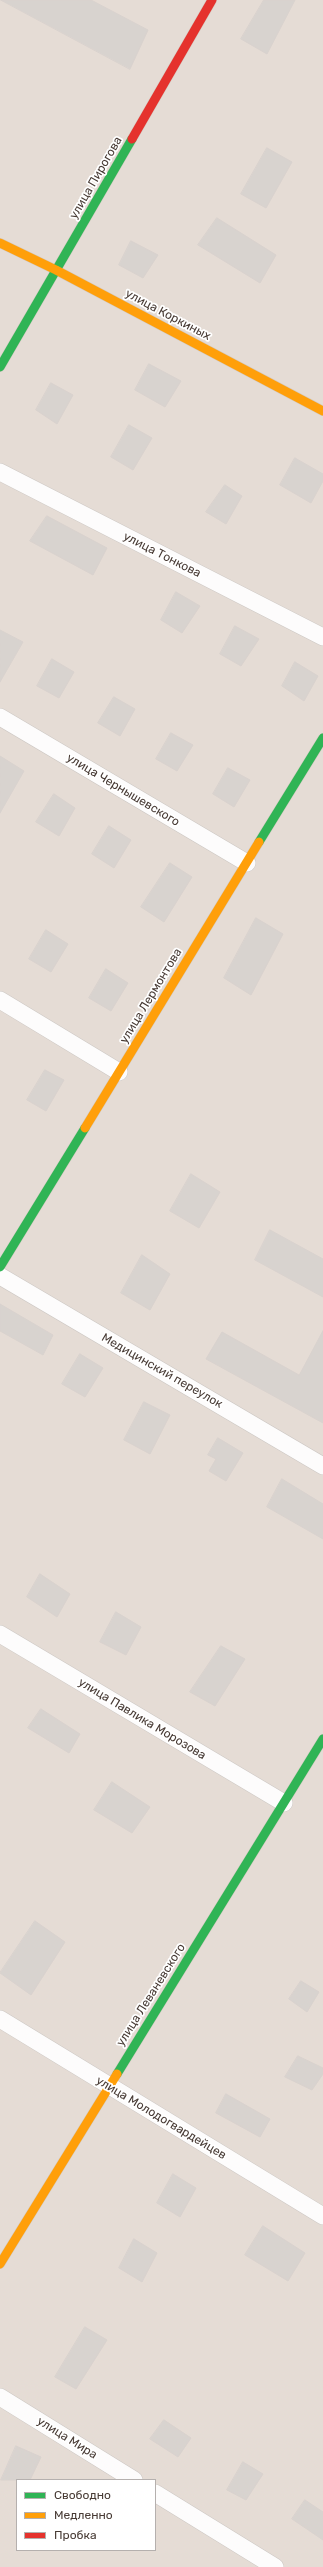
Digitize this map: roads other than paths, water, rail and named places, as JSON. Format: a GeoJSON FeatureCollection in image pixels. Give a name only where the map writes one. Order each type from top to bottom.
{"type":"FeatureCollection","features":[{"type":"Feature","properties":{"kind":"street","name":"улица Пирогова"},"geometry":{"type":"LineString","coordinates":[[0,367],[212,0]]}},
{"type":"Feature","properties":{"kind":"street","name":"улица Коркиных"},"geometry":{"type":"LineString","coordinates":[[0,243],[56,270],[323,411]]}},
{"type":"Feature","properties":{"kind":"street","name":"улица Тонкова"},"geometry":{"type":"LineString","coordinates":[[0,472],[323,637]]}},
{"type":"Feature","properties":{"kind":"street","name":"улица Чернышевского"},"geometry":{"type":"LineString","coordinates":[[0,717],[247,863]]}},
{"type":"Feature","properties":{"kind":"street","name":"улица Лермонтова"},"geometry":{"type":"LineString","coordinates":[[0,1267],[323,738]]}},
{"type":"Feature","properties":{"kind":"street"},"geometry":{"type":"LineString","coordinates":[[0,1000],[119,1072]]}},
{"type":"Feature","properties":{"kind":"street","name":"Медицинский переулок"},"geometry":{"type":"LineString","coordinates":[[0,1276],[323,1466]]}},
{"type":"Feature","properties":{"kind":"street","name":"улица Павлика Морозова"},"geometry":{"type":"LineString","coordinates":[[0,1634],[284,1803]]}},
{"type":"Feature","properties":{"kind":"street","name":"улица Леваневского"},"geometry":{"type":"LineString","coordinates":[[0,2264],[323,1739]]}},
{"type":"Feature","properties":{"kind":"street","name":"улица Молодогвардейцев"},"geometry":{"type":"LineString","coordinates":[[0,2019],[109,2087],[323,2216]]}},
{"type":"Feature","properties":{"kind":"street","name":"улица Мира"},"geometry":{"type":"LineString","coordinates":[[0,2397],[132,2479]]}},
{"type":"Feature","properties":{"kind":"street"},"geometry":{"type":"LineString","coordinates":[[156,2494],[275,2567]]}}]}
